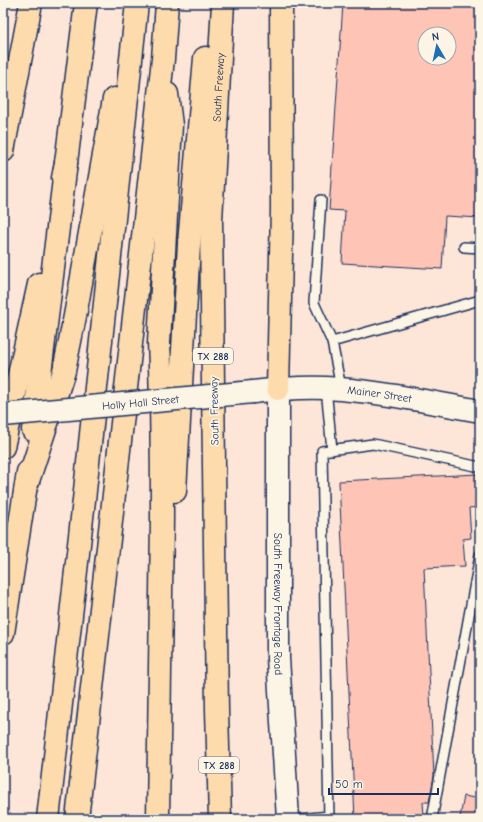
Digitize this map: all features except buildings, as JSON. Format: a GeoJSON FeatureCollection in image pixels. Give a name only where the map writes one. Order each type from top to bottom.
{"type":"FeatureCollection","features":[{"type":"Feature","properties":{"kind":"highway"},"geometry":{"type":"LineString","coordinates":[[3,151],[31,3]]}},
{"type":"Feature","properties":{"kind":"highway"},"geometry":{"type":"LineString","coordinates":[[3,633],[26,487],[86,3]]}},
{"type":"Feature","properties":{"kind":"highway"},"geometry":{"type":"LineString","coordinates":[[26,487],[64,371],[117,80],[125,3]]}},
{"type":"Feature","properties":{"kind":"highway"},"geometry":{"type":"LineString","coordinates":[[48,819],[137,3]]}},
{"type":"Feature","properties":{"kind":"highway"},"geometry":{"type":"LineString","coordinates":[[77,819],[163,59],[167,3]]}},
{"type":"Feature","properties":{"kind":"highway"},"geometry":{"type":"LineString","coordinates":[[161,659],[177,458],[189,244],[206,56],[213,3]]}},
{"type":"Feature","properties":{"kind":"highway","name":"South Freeway"},"geometry":{"type":"LineString","coordinates":[[220,819],[217,710],[211,220],[223,3]]}},
{"type":"Feature","properties":{"kind":"highway"},"geometry":{"type":"LineString","coordinates":[[278,389],[282,209],[281,3]]}},
{"type":"Feature","properties":{"kind":"highway"},"geometry":{"type":"LineString","coordinates":[[158,819],[162,473],[161,375],[159,343],[171,125],[163,59]]}},
{"type":"Feature","properties":{"kind":"highway"},"geometry":{"type":"LineString","coordinates":[[3,447],[66,163]]}},
{"type":"Feature","properties":{"kind":"street","name":"Mainer Street"},"geometry":{"type":"LineString","coordinates":[[278,389],[333,389],[408,398],[480,411]]}},
{"type":"Feature","properties":{"kind":"street","name":"Holly Hall Street"},"geometry":{"type":"LineString","coordinates":[[3,415],[278,389]]}},
{"type":"Feature","properties":{"kind":"street","name":"South Freeway Frontage Road"},"geometry":{"type":"LineString","coordinates":[[278,389],[278,658],[288,819]]}},
{"type":"Feature","properties":{"kind":"lane"},"geometry":{"type":"LineString","coordinates":[[321,200],[314,304],[332,342],[332,450]]}},
{"type":"Feature","properties":{"kind":"lane"},"geometry":{"type":"LineString","coordinates":[[464,247],[480,248]]}},
{"type":"Feature","properties":{"kind":"lane"},"geometry":{"type":"LineString","coordinates":[[332,342],[480,300]]}},
{"type":"Feature","properties":{"kind":"lane"},"geometry":{"type":"LineString","coordinates":[[299,819],[329,818],[322,451],[373,444],[480,467]]}},
{"type":"Feature","properties":{"kind":"lane"},"geometry":{"type":"LineString","coordinates":[[432,819],[480,555]]}}]}
